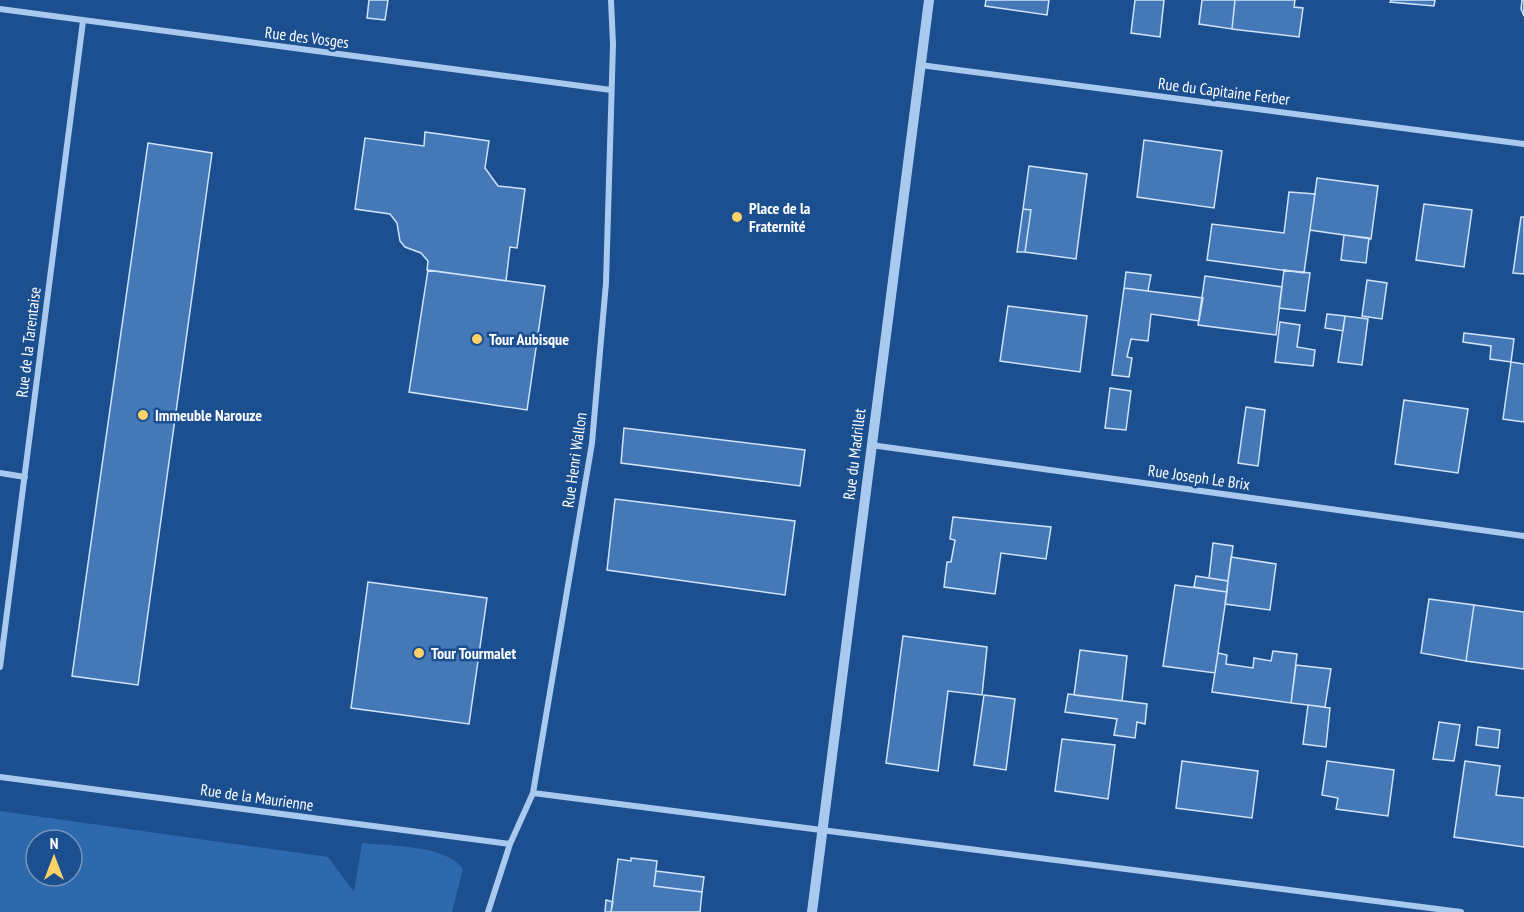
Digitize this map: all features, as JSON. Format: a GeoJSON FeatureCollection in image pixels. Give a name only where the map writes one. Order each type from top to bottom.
{"type":"FeatureCollection","features":[{"type":"Feature","properties":{"kind":"street","name":"Rue Henri Wallon"},"geometry":{"type":"LineString","coordinates":[[488,912],[510,844],[533,793],[592,442],[606,283],[611,0]]}},
{"type":"Feature","properties":{"kind":"street","name":"Rue du Madrillet"},"geometry":{"type":"LineString","coordinates":[[812,912],[929,0]]}},
{"type":"Feature","properties":{"kind":"street","name":"Rue des Vosges"},"geometry":{"type":"LineString","coordinates":[[0,9],[611,90]]}},
{"type":"Feature","properties":{"kind":"street","name":"Rue de la Tarentaise"},"geometry":{"type":"LineString","coordinates":[[0,667],[83,21]]}},
{"type":"Feature","properties":{"kind":"street","name":"Rue du Capitaine Ferber"},"geometry":{"type":"LineString","coordinates":[[920,65],[1524,144]]}},
{"type":"Feature","properties":{"kind":"street","name":"Rue Joseph Le Brix"},"geometry":{"type":"LineString","coordinates":[[871,445],[1524,536]]}},
{"type":"Feature","properties":{"kind":"street"},"geometry":{"type":"LineString","coordinates":[[0,473],[25,477]]}},
{"type":"Feature","properties":{"kind":"street","name":"Rue de la Maurienne"},"geometry":{"type":"LineString","coordinates":[[0,777],[510,844]]}},
{"type":"Feature","properties":{"kind":"street"},"geometry":{"type":"LineString","coordinates":[[533,793],[1461,912]]}},
{"type":"Feature","properties":{"kind":"shaded area"},"geometry":{"type":"Polygon","coordinates":[[[0,811],[328,857],[354,892],[362,843],[431,851],[455,861],[463,869],[452,912],[0,912],[0,811]]]}},
{"type":"Feature","properties":{"kind":"building"},"geometry":{"type":"Polygon","coordinates":[[[369,0],[388,0],[385,20],[367,18],[369,0]]]}},
{"type":"Feature","properties":{"kind":"building"},"geometry":{"type":"Polygon","coordinates":[[[986,0],[1049,0],[1047,15],[985,6],[986,0]]]}},
{"type":"Feature","properties":{"kind":"building"},"geometry":{"type":"Polygon","coordinates":[[[1135,0],[1164,0],[1160,37],[1131,33],[1135,0]]]}},
{"type":"Feature","properties":{"kind":"building"},"geometry":{"type":"Polygon","coordinates":[[[1202,0],[1235,0],[1232,29],[1199,24],[1202,0]]]}},
{"type":"Feature","properties":{"kind":"building"},"geometry":{"type":"Polygon","coordinates":[[[1235,0],[1295,0],[1294,7],[1303,8],[1299,37],[1232,29],[1235,0]]]}},
{"type":"Feature","properties":{"kind":"building"},"geometry":{"type":"Polygon","coordinates":[[[1391,0],[1435,0],[1434,6],[1390,2],[1391,0]]]}},
{"type":"Feature","properties":{"kind":"building"},"geometry":{"type":"Polygon","coordinates":[[[1522,0],[1524,0],[1524,16],[1521,9],[1522,0]]]}},
{"type":"Feature","properties":{"kind":"building"},"geometry":{"type":"Polygon","coordinates":[[[425,132],[489,141],[485,168],[498,186],[525,189],[517,248],[510,247],[506,281],[427,270],[428,261],[421,253],[405,247],[400,241],[397,223],[390,214],[355,209],[365,138],[424,146],[425,132]]]}},
{"type":"Feature","properties":{"kind":"building"},"geometry":{"type":"Polygon","coordinates":[[[1144,140],[1222,151],[1214,208],[1137,197],[1144,140]]]}},
{"type":"Feature","properties":{"kind":"building","name":"Immeuble Narouze"},"geometry":{"type":"Polygon","coordinates":[[[148,143],[212,153],[138,685],[72,676],[148,143]]]}},
{"type":"Feature","properties":{"kind":"building"},"geometry":{"type":"Polygon","coordinates":[[[1029,166],[1087,174],[1076,259],[1025,252],[1031,210],[1023,209],[1029,166]]]}},
{"type":"Feature","properties":{"kind":"building"},"geometry":{"type":"Polygon","coordinates":[[[1317,178],[1378,186],[1371,239],[1310,230],[1317,178]]]}},
{"type":"Feature","properties":{"kind":"building"},"geometry":{"type":"Polygon","coordinates":[[[1289,192],[1315,194],[1304,273],[1207,260],[1212,224],[1284,233],[1289,192]]]}},
{"type":"Feature","properties":{"kind":"building"},"geometry":{"type":"Polygon","coordinates":[[[1424,204],[1472,210],[1464,267],[1416,260],[1424,204]]]}},
{"type":"Feature","properties":{"kind":"building"},"geometry":{"type":"Polygon","coordinates":[[[1023,209],[1031,210],[1025,252],[1017,252],[1023,209]]]}},
{"type":"Feature","properties":{"kind":"building"},"geometry":{"type":"Polygon","coordinates":[[[1521,217],[1524,217],[1524,274],[1513,273],[1521,217]]]}},
{"type":"Feature","properties":{"kind":"building"},"geometry":{"type":"Polygon","coordinates":[[[1344,235],[1369,238],[1366,263],[1341,260],[1344,235]]]}},
{"type":"Feature","properties":{"kind":"building","name":"Tour Aubisque"},"geometry":{"type":"Polygon","coordinates":[[[428,270],[545,286],[527,410],[409,392],[428,270]]]}},
{"type":"Feature","properties":{"kind":"building"},"geometry":{"type":"Polygon","coordinates":[[[1284,270],[1310,273],[1305,311],[1279,308],[1284,270]]]}},
{"type":"Feature","properties":{"kind":"building"},"geometry":{"type":"Polygon","coordinates":[[[1126,272],[1151,275],[1148,291],[1124,288],[1126,272]]]}},
{"type":"Feature","properties":{"kind":"building"},"geometry":{"type":"Polygon","coordinates":[[[1205,276],[1282,287],[1276,335],[1198,325],[1205,276]]]}},
{"type":"Feature","properties":{"kind":"building"},"geometry":{"type":"Polygon","coordinates":[[[1367,280],[1387,283],[1382,319],[1362,316],[1367,280]]]}},
{"type":"Feature","properties":{"kind":"building"},"geometry":{"type":"Polygon","coordinates":[[[1124,288],[1203,298],[1199,321],[1151,314],[1148,341],[1131,339],[1127,357],[1132,358],[1129,377],[1112,375],[1124,288]]]}},
{"type":"Feature","properties":{"kind":"building"},"geometry":{"type":"Polygon","coordinates":[[[1008,306],[1087,316],[1080,372],[1000,361],[1008,306]]]}},
{"type":"Feature","properties":{"kind":"building"},"geometry":{"type":"Polygon","coordinates":[[[1327,314],[1345,316],[1343,331],[1325,328],[1327,314]]]}},
{"type":"Feature","properties":{"kind":"building"},"geometry":{"type":"Polygon","coordinates":[[[1345,316],[1368,319],[1362,365],[1338,362],[1345,316]]]}},
{"type":"Feature","properties":{"kind":"building"},"geometry":{"type":"Polygon","coordinates":[[[1280,322],[1300,325],[1297,347],[1315,350],[1313,366],[1275,362],[1280,322]]]}},
{"type":"Feature","properties":{"kind":"building"},"geometry":{"type":"Polygon","coordinates":[[[1464,333],[1514,339],[1511,362],[1490,359],[1491,346],[1463,342],[1464,333]]]}},
{"type":"Feature","properties":{"kind":"building"},"geometry":{"type":"Polygon","coordinates":[[[1511,362],[1524,364],[1524,422],[1503,419],[1511,362]]]}},
{"type":"Feature","properties":{"kind":"building"},"geometry":{"type":"Polygon","coordinates":[[[1110,388],[1131,391],[1126,430],[1105,428],[1110,388]]]}},
{"type":"Feature","properties":{"kind":"building"},"geometry":{"type":"Polygon","coordinates":[[[1404,400],[1468,409],[1458,473],[1395,464],[1404,400]]]}},
{"type":"Feature","properties":{"kind":"building"},"geometry":{"type":"Polygon","coordinates":[[[1246,407],[1265,410],[1258,466],[1238,463],[1246,407]]]}},
{"type":"Feature","properties":{"kind":"building"},"geometry":{"type":"Polygon","coordinates":[[[624,428],[805,450],[800,486],[621,463],[624,428]]]}},
{"type":"Feature","properties":{"kind":"building"},"geometry":{"type":"Polygon","coordinates":[[[615,499],[795,521],[785,595],[607,570],[615,499]]]}},
{"type":"Feature","properties":{"kind":"building"},"geometry":{"type":"Polygon","coordinates":[[[953,517],[1051,527],[1046,559],[1001,553],[995,594],[944,587],[947,562],[951,562],[955,540],[950,539],[953,517]]]}},
{"type":"Feature","properties":{"kind":"building"},"geometry":{"type":"Polygon","coordinates":[[[1213,543],[1233,546],[1228,581],[1209,578],[1213,543]]]}},
{"type":"Feature","properties":{"kind":"building"},"geometry":{"type":"Polygon","coordinates":[[[1231,557],[1276,564],[1270,610],[1225,604],[1231,557]]]}},
{"type":"Feature","properties":{"kind":"building"},"geometry":{"type":"Polygon","coordinates":[[[1196,576],[1228,581],[1227,592],[1194,587],[1196,576]]]}},
{"type":"Feature","properties":{"kind":"building","name":"Tour Tourmalet"},"geometry":{"type":"Polygon","coordinates":[[[368,582],[487,598],[469,724],[351,708],[368,582]]]}},
{"type":"Feature","properties":{"kind":"building"},"geometry":{"type":"Polygon","coordinates":[[[1175,585],[1227,592],[1215,673],[1163,666],[1175,585]]]}},
{"type":"Feature","properties":{"kind":"building"},"geometry":{"type":"Polygon","coordinates":[[[1429,599],[1474,605],[1466,661],[1421,653],[1429,599]]]}},
{"type":"Feature","properties":{"kind":"building"},"geometry":{"type":"Polygon","coordinates":[[[1474,605],[1524,612],[1524,669],[1466,661],[1474,605]]]}},
{"type":"Feature","properties":{"kind":"building"},"geometry":{"type":"Polygon","coordinates":[[[903,636],[987,647],[982,695],[948,691],[938,771],[886,763],[903,636]]]}},
{"type":"Feature","properties":{"kind":"building"},"geometry":{"type":"Polygon","coordinates":[[[1080,650],[1127,656],[1122,701],[1074,695],[1080,650]]]}},
{"type":"Feature","properties":{"kind":"building"},"geometry":{"type":"Polygon","coordinates":[[[1273,651],[1297,654],[1291,703],[1212,692],[1218,653],[1227,655],[1226,664],[1253,668],[1254,658],[1271,661],[1273,651]]]}},
{"type":"Feature","properties":{"kind":"building"},"geometry":{"type":"Polygon","coordinates":[[[1296,665],[1331,669],[1325,707],[1291,703],[1296,665]]]}},
{"type":"Feature","properties":{"kind":"building"},"geometry":{"type":"Polygon","coordinates":[[[1068,694],[1147,704],[1145,724],[1137,722],[1135,738],[1114,735],[1117,719],[1065,712],[1068,694]]]}},
{"type":"Feature","properties":{"kind":"building"},"geometry":{"type":"Polygon","coordinates":[[[984,695],[1015,699],[1006,770],[974,765],[984,695]]]}},
{"type":"Feature","properties":{"kind":"building"},"geometry":{"type":"Polygon","coordinates":[[[1308,705],[1330,708],[1326,747],[1303,744],[1308,705]]]}},
{"type":"Feature","properties":{"kind":"building"},"geometry":{"type":"Polygon","coordinates":[[[1439,722],[1460,725],[1454,761],[1433,759],[1439,722]]]}},
{"type":"Feature","properties":{"kind":"building"},"geometry":{"type":"Polygon","coordinates":[[[1478,727],[1500,730],[1498,748],[1476,745],[1478,727]]]}},
{"type":"Feature","properties":{"kind":"building"},"geometry":{"type":"Polygon","coordinates":[[[1062,739],[1115,745],[1108,799],[1055,791],[1062,739]]]}},
{"type":"Feature","properties":{"kind":"building"},"geometry":{"type":"Polygon","coordinates":[[[1182,761],[1258,771],[1252,818],[1176,808],[1182,761]]]}},
{"type":"Feature","properties":{"kind":"building"},"geometry":{"type":"Polygon","coordinates":[[[1327,761],[1394,770],[1388,816],[1336,809],[1338,798],[1322,795],[1327,761]]]}},
{"type":"Feature","properties":{"kind":"building"},"geometry":{"type":"Polygon","coordinates":[[[1465,761],[1500,766],[1496,795],[1524,798],[1524,847],[1454,837],[1465,761]]]}},
{"type":"Feature","properties":{"kind":"building"},"geometry":{"type":"Polygon","coordinates":[[[631,858],[657,861],[654,886],[702,892],[700,912],[611,912],[618,859],[631,861],[631,858]]]}},
{"type":"Feature","properties":{"kind":"building"},"geometry":{"type":"Polygon","coordinates":[[[656,871],[704,877],[702,892],[654,886],[656,871]]]}},
{"type":"Feature","properties":{"kind":"building"},"geometry":{"type":"Polygon","coordinates":[[[606,900],[613,902],[611,912],[605,912],[606,900]]]}},
{"type":"Feature","properties":{"kind":"place","name":"Place de la Fraternité"},"geometry":{"type":"Point","coordinates":[737,217]}},
{"type":"Feature","properties":{"kind":"place","name":"Tour Aubisque"},"geometry":{"type":"Point","coordinates":[477,339]}},
{"type":"Feature","properties":{"kind":"place","name":"Immeuble Narouze"},"geometry":{"type":"Point","coordinates":[143,415]}},
{"type":"Feature","properties":{"kind":"place","name":"Tour Tourmalet"},"geometry":{"type":"Point","coordinates":[419,653]}}]}
